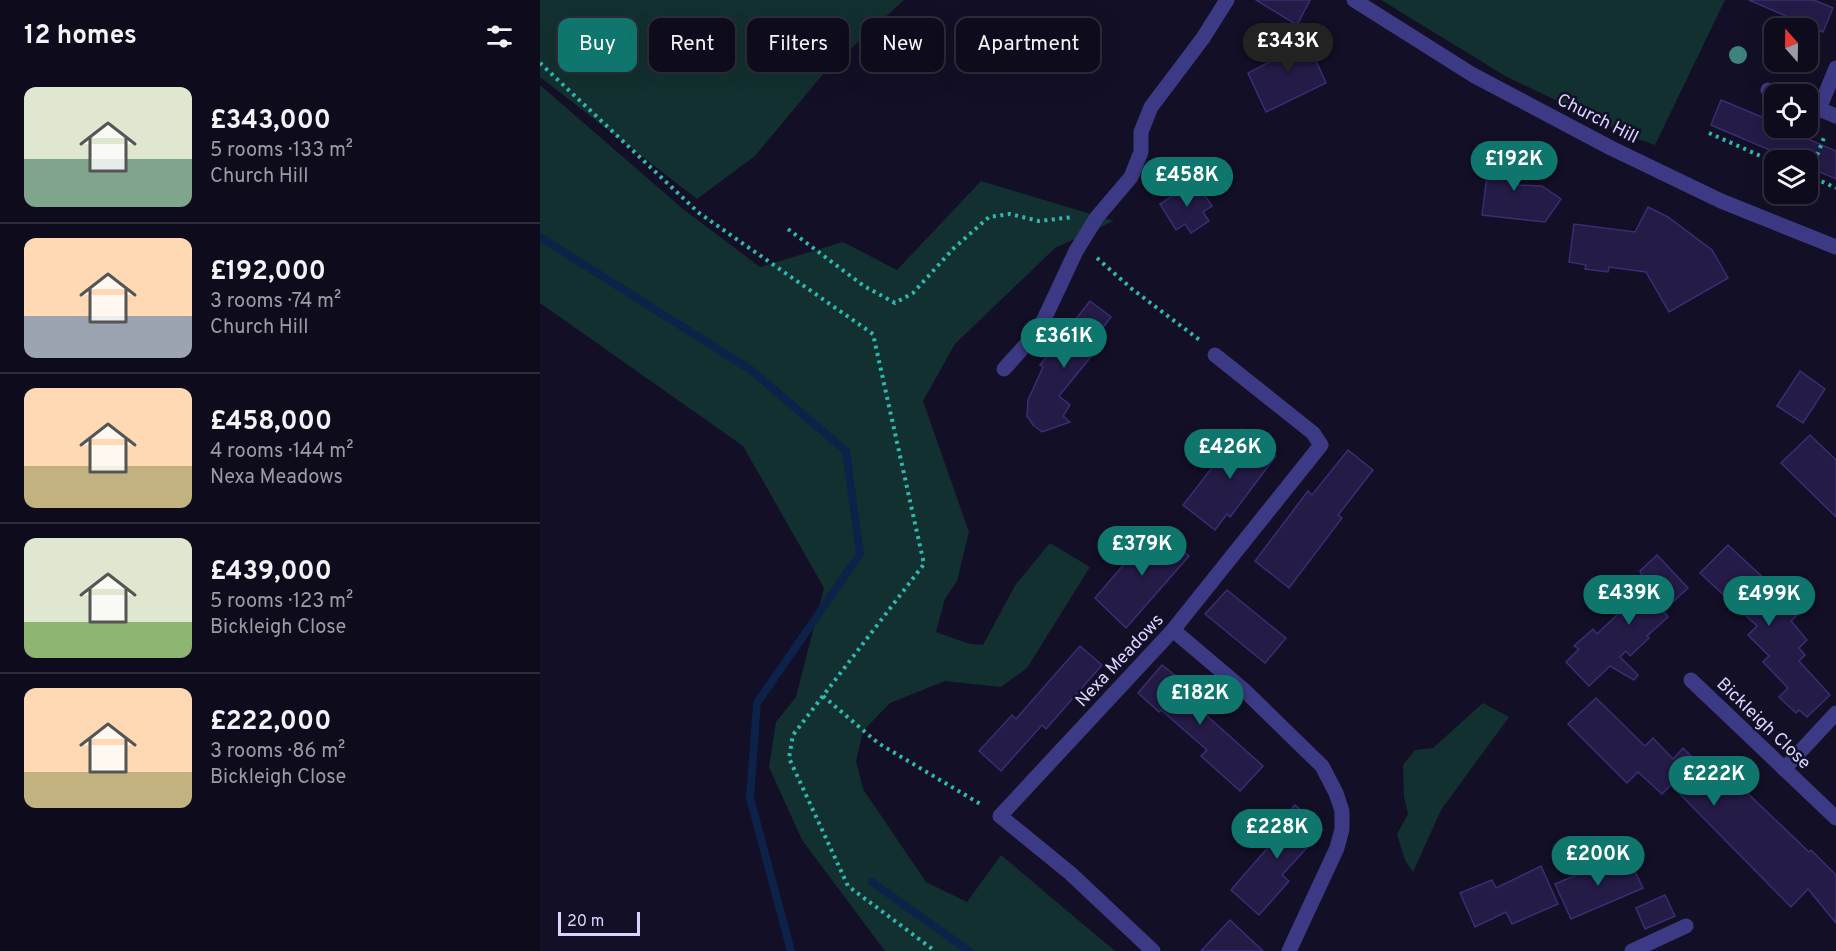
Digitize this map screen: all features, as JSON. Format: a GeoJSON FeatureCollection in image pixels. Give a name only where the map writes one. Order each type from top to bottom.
{"type":"FeatureCollection","features":[{"type":"Feature","properties":{"kind":"street"},"geometry":{"type":"LineString","coordinates":[[1004,369],[1039,330],[1081,243],[1107,205],[1131,177],[1141,152],[1141,132],[1151,107],[1203,38],[1227,0]]}},
{"type":"Feature","properties":{"kind":"street","name":"Church Hill"},"geometry":{"type":"LineString","coordinates":[[1354,0],[1473,75],[1611,148],[1721,201],[1836,247]]}},
{"type":"Feature","properties":{"kind":"street"},"geometry":{"type":"LineString","coordinates":[[1818,99],[1836,68]]}},
{"type":"Feature","properties":{"kind":"street"},"geometry":{"type":"LineString","coordinates":[[1818,109],[1836,116]]}},
{"type":"Feature","properties":{"kind":"street","name":"Nexa Meadows"},"geometry":{"type":"LineString","coordinates":[[1000,816],[1173,630],[1321,445],[1312,433],[1215,355]]}},
{"type":"Feature","properties":{"kind":"street"},"geometry":{"type":"LineString","coordinates":[[1173,630],[1245,691],[1322,766],[1336,793],[1342,811],[1342,829],[1337,848],[1289,951]]}},
{"type":"Feature","properties":{"kind":"street","name":"Bickleigh Close"},"geometry":{"type":"LineString","coordinates":[[1691,680],[1836,818]]}},
{"type":"Feature","properties":{"kind":"street"},"geometry":{"type":"LineString","coordinates":[[1784,769],[1836,713]]}},
{"type":"Feature","properties":{"kind":"street"},"geometry":{"type":"LineString","coordinates":[[1000,816],[1070,873],[1153,951]]}},
{"type":"Feature","properties":{"kind":"street"},"geometry":{"type":"LineString","coordinates":[[1632,951],[1686,926]]}},
{"type":"Feature","properties":{"kind":"path"},"geometry":{"type":"LineString","coordinates":[[540,63],[699,213],[873,334],[924,564],[793,735],[789,758],[848,886],[935,951]]}},
{"type":"Feature","properties":{"kind":"path"},"geometry":{"type":"LineString","coordinates":[[1818,117],[1826,133],[1818,152]]}},
{"type":"Feature","properties":{"kind":"path"},"geometry":{"type":"LineString","coordinates":[[1709,133],[1764,158]]}},
{"type":"Feature","properties":{"kind":"path"},"geometry":{"type":"LineString","coordinates":[[1818,180],[1836,188]]}},
{"type":"Feature","properties":{"kind":"path"},"geometry":{"type":"LineString","coordinates":[[789,229],[864,286],[895,303],[913,293],[953,249],[989,217],[1010,214],[1040,221],[1070,218],[1107,205]]}},
{"type":"Feature","properties":{"kind":"path"},"geometry":{"type":"LineString","coordinates":[[1081,243],[1132,289],[1215,355]]}},
{"type":"Feature","properties":{"kind":"path"},"geometry":{"type":"LineString","coordinates":[[823,696],[878,743],[1000,816]]}},
{"type":"Feature","properties":{"kind":"green space"},"geometry":{"type":"Polygon","coordinates":[[[540,0],[904,0],[884,18],[861,18],[861,39],[849,50],[849,18],[747,18],[747,72],[825,72],[755,156],[697,199],[540,77],[540,0]]]}},
{"type":"Feature","properties":{"kind":"green space"},"geometry":{"type":"Polygon","coordinates":[[[1381,0],[1725,0],[1655,145],[1635,138],[1507,77],[1381,0]]]}},
{"type":"Feature","properties":{"kind":"green space"},"geometry":{"type":"Polygon","coordinates":[[[540,85],[683,209],[760,267],[843,242],[897,270],[981,181],[1114,221],[1055,248],[955,344],[923,401],[969,532],[957,581],[945,599],[936,632],[970,644],[983,645],[1016,584],[1050,543],[1090,567],[1027,668],[1001,687],[945,681],[890,703],[863,731],[856,761],[863,789],[926,882],[967,902],[1001,855],[1115,951],[885,951],[802,840],[769,767],[776,722],[796,697],[824,588],[743,446],[540,303],[540,85]]]}},
{"type":"Feature","properties":{"kind":"green space"},"geometry":{"type":"Polygon","coordinates":[[[1483,703],[1509,717],[1441,810],[1413,872],[1405,860],[1397,834],[1408,814],[1404,797],[1403,765],[1415,750],[1433,748],[1483,703]]]}},
{"type":"Feature","properties":{"kind":"building"},"geometry":{"type":"Polygon","coordinates":[[[1256,0],[1310,0],[1297,25],[1256,0]]]}},
{"type":"Feature","properties":{"kind":"building"},"geometry":{"type":"Polygon","coordinates":[[[1749,0],[1814,0],[1833,8],[1823,32],[1818,30],[1818,18],[1791,18],[1749,0]]]}},
{"type":"Feature","properties":{"kind":"building"},"geometry":{"type":"Polygon","coordinates":[[[1303,32],[1326,83],[1266,112],[1248,73],[1287,53],[1282,42],[1303,32]]]}},
{"type":"Feature","properties":{"kind":"building"},"geometry":{"type":"Polygon","coordinates":[[[1721,100],[1764,118],[1764,138],[1806,138],[1836,151],[1836,179],[1818,171],[1818,150],[1770,150],[1711,125],[1721,100]]]}},
{"type":"Feature","properties":{"kind":"building"},"geometry":{"type":"Polygon","coordinates":[[[1490,151],[1520,155],[1518,185],[1542,186],[1561,199],[1545,222],[1482,215],[1490,151]]]}},
{"type":"Feature","properties":{"kind":"building"},"geometry":{"type":"Polygon","coordinates":[[[1195,181],[1212,206],[1203,212],[1209,221],[1191,233],[1185,224],[1176,230],[1160,204],[1195,181]]]}},
{"type":"Feature","properties":{"kind":"building"},"geometry":{"type":"Polygon","coordinates":[[[1648,207],[1668,217],[1712,250],[1728,278],[1669,312],[1646,272],[1609,267],[1608,272],[1585,269],[1586,265],[1569,262],[1574,224],[1635,232],[1648,207]]]}},
{"type":"Feature","properties":{"kind":"building"},"geometry":{"type":"Polygon","coordinates":[[[1090,301],[1111,317],[1088,347],[1094,353],[1059,396],[1070,405],[1063,416],[1070,422],[1042,432],[1027,416],[1028,400],[1043,367],[1040,365],[1090,301]]]}},
{"type":"Feature","properties":{"kind":"building"},"geometry":{"type":"Polygon","coordinates":[[[1800,371],[1825,389],[1803,423],[1777,406],[1800,371]]]}},
{"type":"Feature","properties":{"kind":"building"},"geometry":{"type":"Polygon","coordinates":[[[1242,429],[1276,456],[1230,517],[1227,514],[1215,530],[1183,505],[1242,429]]]}},
{"type":"Feature","properties":{"kind":"building"},"geometry":{"type":"Polygon","coordinates":[[[1810,435],[1836,460],[1836,517],[1781,463],[1810,435]]]}},
{"type":"Feature","properties":{"kind":"building"},"geometry":{"type":"Polygon","coordinates":[[[1348,450],[1373,470],[1338,515],[1342,518],[1289,588],[1255,561],[1308,491],[1312,495],[1348,450]]]}},
{"type":"Feature","properties":{"kind":"building"},"geometry":{"type":"Polygon","coordinates":[[[1156,527],[1189,556],[1126,628],[1095,598],[1156,527]]]}},
{"type":"Feature","properties":{"kind":"building"},"geometry":{"type":"Polygon","coordinates":[[[1728,545],[1800,612],[1791,621],[1807,640],[1799,648],[1805,655],[1799,661],[1830,695],[1807,717],[1799,710],[1796,713],[1779,697],[1788,688],[1763,662],[1769,656],[1748,635],[1757,626],[1700,573],[1728,545]]]}},
{"type":"Feature","properties":{"kind":"building"},"geometry":{"type":"Polygon","coordinates":[[[1657,555],[1688,588],[1663,611],[1668,617],[1647,636],[1649,638],[1630,656],[1626,651],[1620,657],[1638,675],[1634,680],[1610,666],[1589,686],[1566,662],[1579,649],[1574,646],[1593,629],[1597,634],[1647,586],[1640,571],[1657,555]]]}},
{"type":"Feature","properties":{"kind":"building"},"geometry":{"type":"Polygon","coordinates":[[[1227,590],[1286,638],[1265,663],[1205,614],[1227,590]]]}},
{"type":"Feature","properties":{"kind":"building"},"geometry":{"type":"Polygon","coordinates":[[[1080,646],[1102,665],[1046,729],[1042,725],[1001,771],[979,751],[1012,715],[1016,719],[1080,646]]]}},
{"type":"Feature","properties":{"kind":"building"},"geometry":{"type":"Polygon","coordinates":[[[1162,665],[1214,706],[1206,715],[1263,766],[1240,791],[1201,756],[1207,750],[1138,693],[1162,665]]]}},
{"type":"Feature","properties":{"kind":"building"},"geometry":{"type":"Polygon","coordinates":[[[1596,698],[1645,746],[1653,738],[1673,759],[1683,748],[1708,773],[1717,764],[1809,852],[1811,850],[1836,875],[1836,923],[1808,889],[1791,907],[1671,785],[1662,794],[1638,772],[1627,783],[1568,724],[1596,698]]]}},
{"type":"Feature","properties":{"kind":"building"},"geometry":{"type":"Polygon","coordinates":[[[1295,805],[1323,830],[1282,875],[1289,881],[1259,915],[1231,890],[1271,844],[1265,839],[1295,805]]]}},
{"type":"Feature","properties":{"kind":"building"},"geometry":{"type":"Polygon","coordinates":[[[1620,857],[1624,866],[1631,863],[1643,888],[1571,919],[1555,884],[1620,857]]]}},
{"type":"Feature","properties":{"kind":"building"},"geometry":{"type":"Polygon","coordinates":[[[1541,866],[1558,904],[1512,924],[1506,912],[1475,927],[1460,893],[1492,880],[1496,888],[1541,866]]]}},
{"type":"Feature","properties":{"kind":"building"},"geometry":{"type":"Polygon","coordinates":[[[1665,895],[1675,916],[1645,929],[1636,908],[1665,895]]]}},
{"type":"Feature","properties":{"kind":"building"},"geometry":{"type":"Polygon","coordinates":[[[1230,920],[1263,951],[1201,951],[1230,920]]]}},
{"type":"Feature","properties":{"kind":"waterway"},"geometry":{"type":"LineString","coordinates":[[540,237],[751,370],[846,451],[860,554],[757,703],[750,798],[791,951]]}},
{"type":"Feature","properties":{"kind":"waterway"},"geometry":{"type":"LineString","coordinates":[[872,882],[969,951]]}}]}
